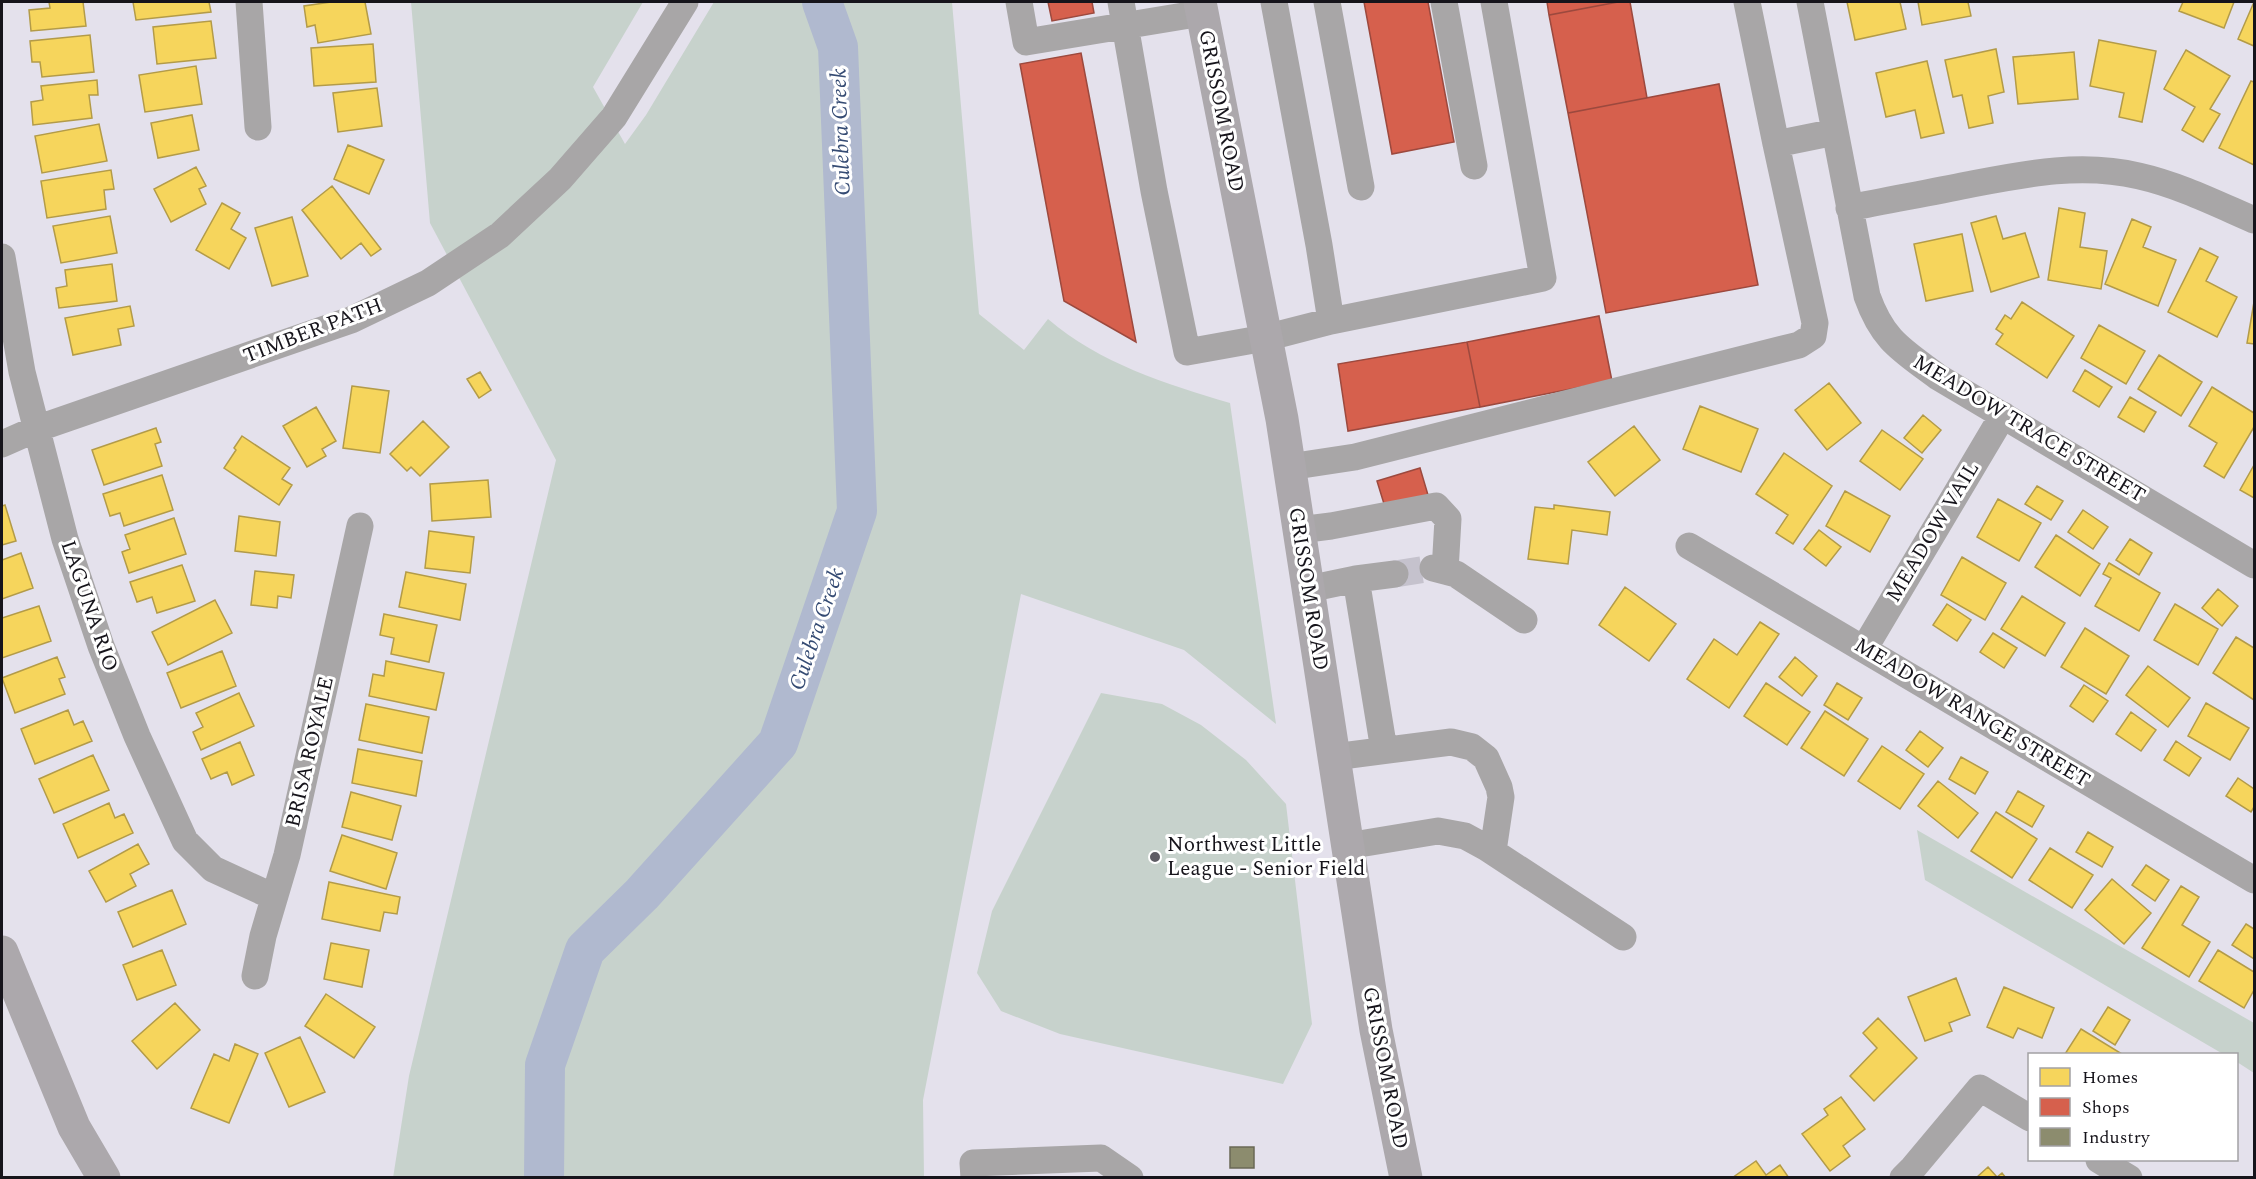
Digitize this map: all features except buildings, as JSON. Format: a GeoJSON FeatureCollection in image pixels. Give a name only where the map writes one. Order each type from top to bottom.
{"type":"FeatureCollection","features":[{"type":"Feature","properties":{"kind":"main road","name":"GRISSOM ROAD"},"geometry":{"type":"LineString","coordinates":[[1201,7],[1282,419],[1376,1030],[1406,1178]]}},
{"type":"Feature","properties":{"kind":"main road"},"geometry":{"type":"LineString","coordinates":[[2,952],[74,1126],[104,1178]]}},
{"type":"Feature","properties":{"kind":"main road"},"geometry":{"type":"LineString","coordinates":[[74,1126],[80,1178]]}},
{"type":"Feature","properties":{"kind":"street"},"geometry":{"type":"LineString","coordinates":[[249,2],[258,127]]}},
{"type":"Feature","properties":{"kind":"street","name":"TIMBER PATH"},"geometry":{"type":"LineString","coordinates":[[2,444],[36,429],[351,320],[428,283],[500,236],[560,179],[614,117],[685,2]]}},
{"type":"Feature","properties":{"kind":"street"},"geometry":{"type":"LineString","coordinates":[[1019,2],[1026,42],[1123,13],[1201,7]]}},
{"type":"Feature","properties":{"kind":"street"},"geometry":{"type":"LineString","coordinates":[[1274,2],[1331,321]]}},
{"type":"Feature","properties":{"kind":"street"},"geometry":{"type":"LineString","coordinates":[[1327,2],[1360,187]]}},
{"type":"Feature","properties":{"kind":"street"},"geometry":{"type":"LineString","coordinates":[[1444,2],[1474,166]]}},
{"type":"Feature","properties":{"kind":"street"},"geometry":{"type":"LineString","coordinates":[[1123,13],[1154,191],[1187,352],[1265,338],[1331,321],[1543,278],[1494,2]]}},
{"type":"Feature","properties":{"kind":"street"},"geometry":{"type":"LineString","coordinates":[[1290,467],[1355,457],[1799,345],[1813,336],[1815,323],[1747,2]]}},
{"type":"Feature","properties":{"kind":"street","name":"MEADOW TRACE STREET"},"geometry":{"type":"LineString","coordinates":[[1810,2],[1867,296],[1874,317],[1894,344],[1938,377],[2254,565]]}},
{"type":"Feature","properties":{"kind":"street"},"geometry":{"type":"LineString","coordinates":[[1776,144],[1835,132]]}},
{"type":"Feature","properties":{"kind":"street"},"geometry":{"type":"LineString","coordinates":[[1850,208],[2015,176],[2076,169],[2107,170],[2167,183],[2254,220]]}},
{"type":"Feature","properties":{"kind":"street","name":"LAGUNA RIO"},"geometry":{"type":"LineString","coordinates":[[2,257],[22,372],[65,539],[101,646],[137,736],[185,841],[213,869],[274,897]]}},
{"type":"Feature","properties":{"kind":"street","name":"MEADOW VAIL"},"geometry":{"type":"LineString","coordinates":[[1864,649],[2003,415]]}},
{"type":"Feature","properties":{"kind":"street"},"geometry":{"type":"LineString","coordinates":[[1299,530],[1436,506],[1448,519],[1439,570],[1456,574],[1524,620]]}},
{"type":"Feature","properties":{"kind":"street","name":"BRISA ROYALE"},"geometry":{"type":"LineString","coordinates":[[255,976],[274,897],[287,855],[360,526]]}},
{"type":"Feature","properties":{"kind":"street","name":"MEADOW RANGE STREET"},"geometry":{"type":"LineString","coordinates":[[1689,546],[2254,880]]}},
{"type":"Feature","properties":{"kind":"street"},"geometry":{"type":"LineString","coordinates":[[1308,589],[1395,574]]}},
{"type":"Feature","properties":{"kind":"street"},"geometry":{"type":"LineString","coordinates":[[1356,579],[1384,750]]}},
{"type":"Feature","properties":{"kind":"street"},"geometry":{"type":"LineString","coordinates":[[1334,757],[1451,742],[1472,747],[1486,758],[1497,778],[1501,797],[1492,851]]}},
{"type":"Feature","properties":{"kind":"street"},"geometry":{"type":"LineString","coordinates":[[1347,846],[1438,831],[1465,836],[1492,851],[1623,937]]}},
{"type":"Feature","properties":{"kind":"street"},"geometry":{"type":"LineString","coordinates":[[1903,1178],[1980,1088],[2028,1117]]}},
{"type":"Feature","properties":{"kind":"street"},"geometry":{"type":"LineString","coordinates":[[2101,1161],[2129,1178]]}},
{"type":"Feature","properties":{"kind":"street"},"geometry":{"type":"LineString","coordinates":[[974,1178],[974,1163],[1102,1168],[1130,1178]]}},
{"type":"Feature","properties":{"kind":"shaded area"},"geometry":{"type":"Polygon","coordinates":[[[411,2],[643,2],[593,87],[625,144],[646,115],[714,2],[952,2],[979,314],[1024,350],[1048,319],[1089,348],[1111,360],[1158,380],[1230,403],[1276,724],[1184,650],[1021,594],[923,1100],[924,1177],[393,1178],[409,1076],[556,460],[430,223],[411,2]]]}},
{"type":"Feature","properties":{"kind":"shaded area","name":"Northwest Little League - Senior Field"},"geometry":{"type":"Polygon","coordinates":[[[1101,693],[1162,704],[1201,725],[1246,760],[1286,804],[1312,1024],[1283,1084],[1060,1034],[1001,1011],[977,973],[992,911],[1101,693]]]}},
{"type":"Feature","properties":{"kind":"shaded area"},"geometry":{"type":"Polygon","coordinates":[[[1917,830],[2254,1023],[2254,1073],[2238,1063],[2238,1053],[2221,1053],[1925,880],[1917,830]]]}},
{"type":"Feature","properties":{"kind":"waterway","name":"Culebra Creek"},"geometry":{"type":"LineString","coordinates":[[544,1178],[545,1065],[585,950],[642,894],[778,743],[857,511],[838,47],[822,2]]}},
{"type":"Feature","properties":{"kind":"tunnel"},"geometry":{"type":"LineString","coordinates":[[1395,574],[1433,568]]}},
{"type":"Feature","properties":{"kind":"place","name":"Northwest Little League - Senior Field"},"geometry":{"type":"Point","coordinates":[1155,857]}}]}
